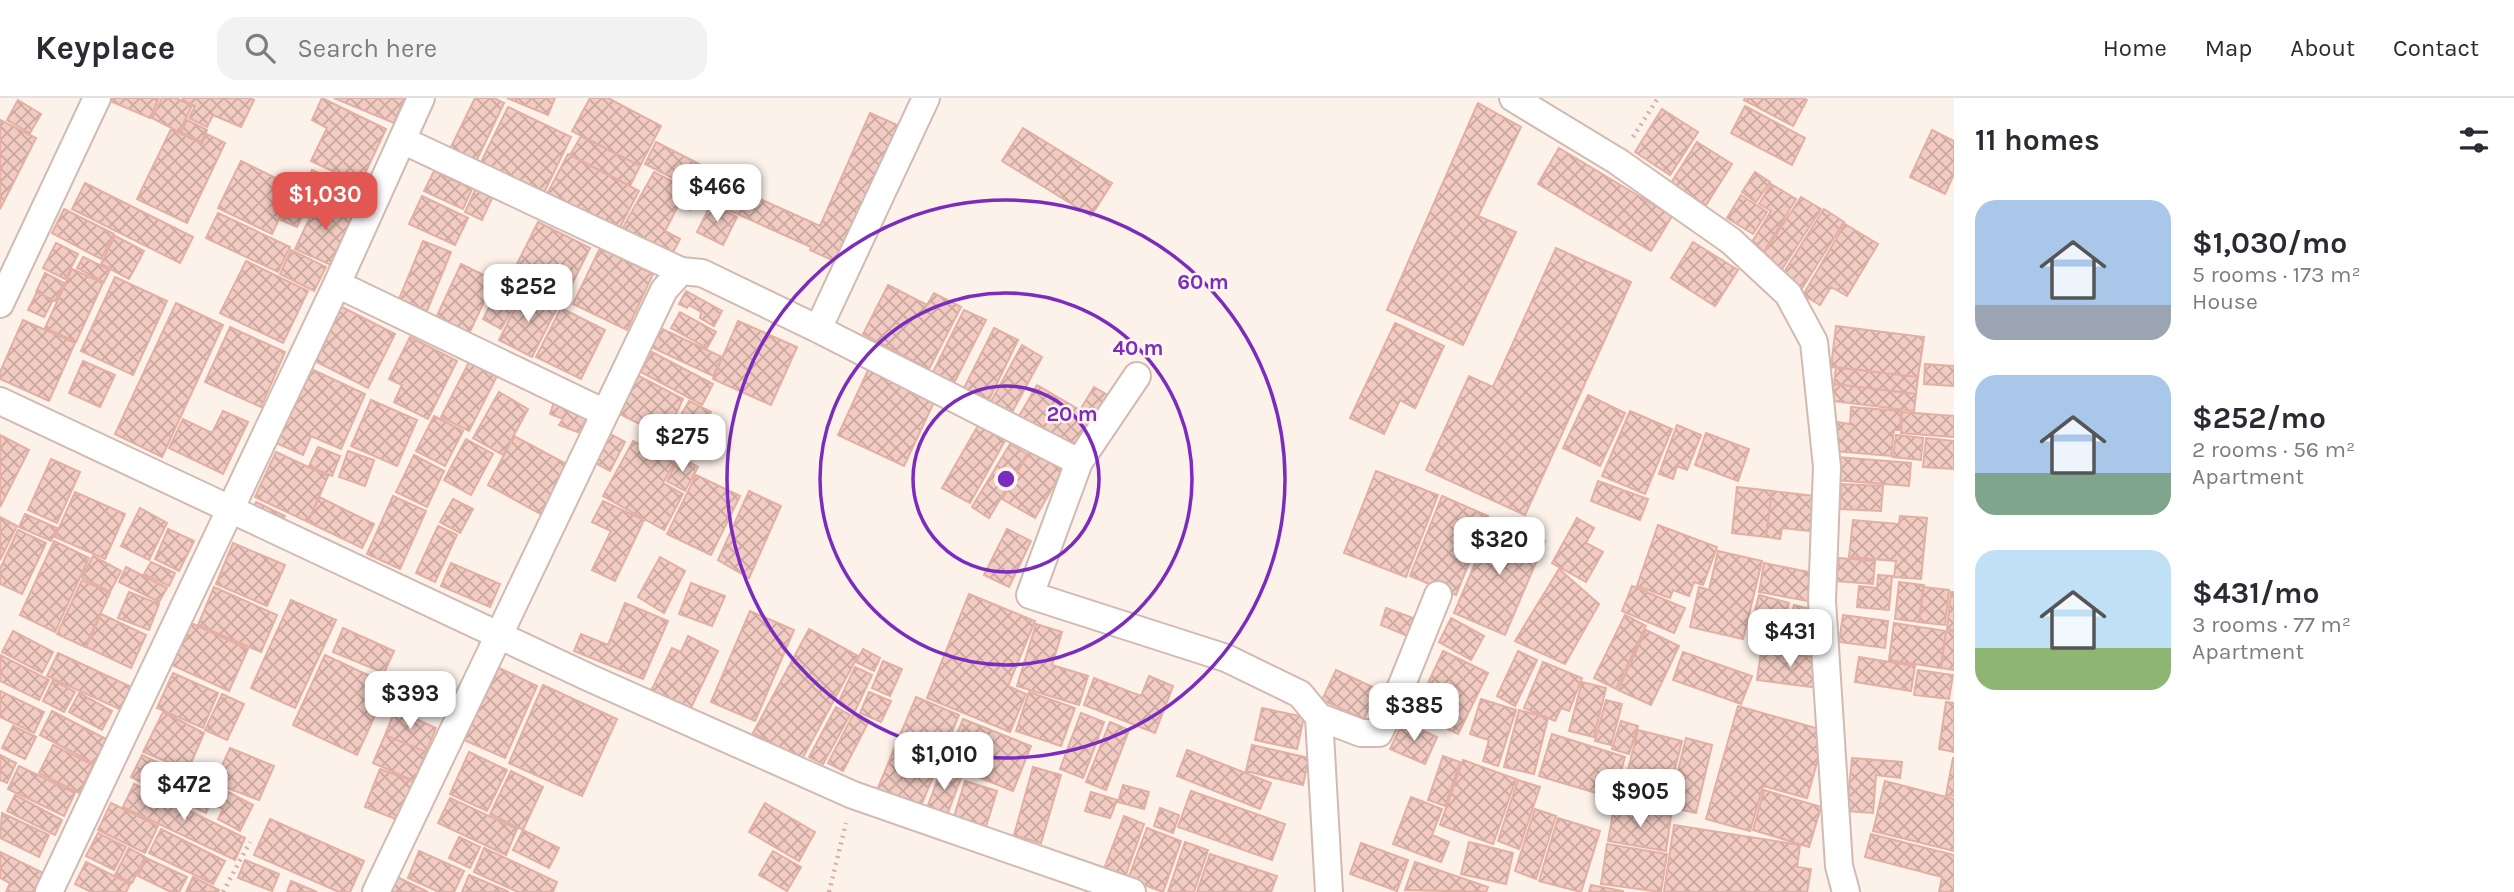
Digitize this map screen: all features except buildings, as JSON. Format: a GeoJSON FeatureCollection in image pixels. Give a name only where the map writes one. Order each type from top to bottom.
{"type":"FeatureCollection","features":[{"type":"Feature","properties":{"kind":"street"},"geometry":{"type":"LineString","coordinates":[[0,304],[97,98]]}},
{"type":"Feature","properties":{"kind":"street"},"geometry":{"type":"LineString","coordinates":[[49,892],[337,284],[421,98]]}},
{"type":"Feature","properties":{"kind":"street"},"geometry":{"type":"LineString","coordinates":[[818,329],[926,98]]}},
{"type":"Feature","properties":{"kind":"street"},"geometry":{"type":"LineString","coordinates":[[1513,98],[1617,161],[1731,241],[1788,294],[1814,342],[1827,467],[1822,601],[1839,866],[1846,892]]}},
{"type":"Feature","properties":{"kind":"street"},"geometry":{"type":"LineString","coordinates":[[402,140],[681,271],[702,273],[1079,462]]}},
{"type":"Feature","properties":{"kind":"street"},"geometry":{"type":"LineString","coordinates":[[376,892],[664,290],[681,271]]}},
{"type":"Feature","properties":{"kind":"street"},"geometry":{"type":"LineString","coordinates":[[337,284],[605,413]]}},
{"type":"Feature","properties":{"kind":"street"},"geometry":{"type":"LineString","coordinates":[[1137,376],[1079,462],[1030,595],[1226,658],[1300,694],[1319,717],[1362,733],[1378,733],[1401,687],[1438,595]]}},
{"type":"Feature","properties":{"kind":"street"},"geometry":{"type":"LineString","coordinates":[[0,401],[499,636],[853,795],[1132,892]]}},
{"type":"Feature","properties":{"kind":"street"},"geometry":{"type":"LineString","coordinates":[[1319,717],[1329,892]]}},
{"type":"Feature","properties":{"kind":"path"},"geometry":{"type":"LineString","coordinates":[[1617,161],[1658,98]]}},
{"type":"Feature","properties":{"kind":"path"},"geometry":{"type":"LineString","coordinates":[[829,892],[853,795]]}},
{"type":"Feature","properties":{"kind":"path"},"geometry":{"type":"LineString","coordinates":[[223,892],[250,842]]}}]}
